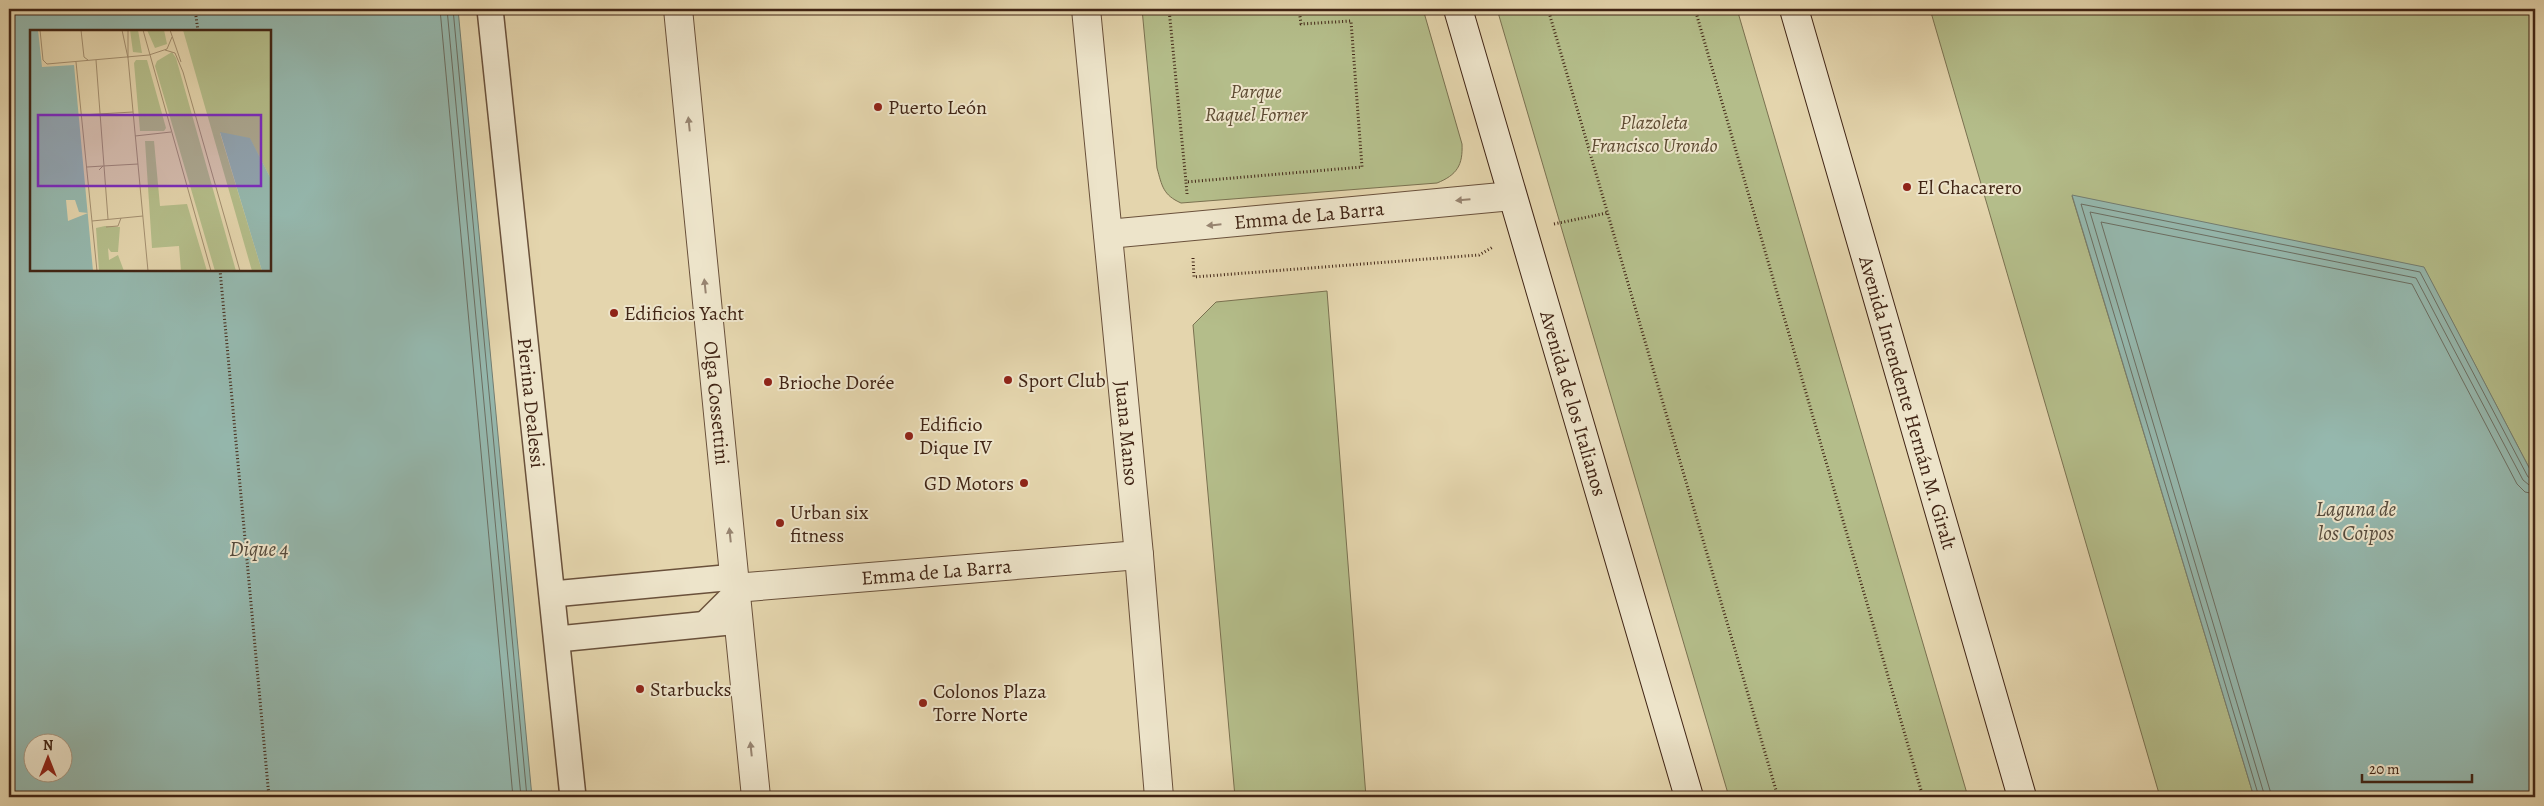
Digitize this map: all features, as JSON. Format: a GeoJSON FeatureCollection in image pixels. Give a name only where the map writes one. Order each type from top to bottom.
{"type":"FeatureCollection","features":[{"type":"Feature","properties":{"kind":"street","name":"Pierina Dealessi"},"geometry":{"type":"LineString","coordinates":[[490,9],[558,639],[573,797]]}},
{"type":"Feature","properties":{"kind":"street","name":"Olga Cossettini"},"geometry":{"type":"LineString","coordinates":[[678,9],[756,797]]}},
{"type":"Feature","properties":{"kind":"street","name":"Juana Manso"},"geometry":{"type":"LineString","coordinates":[[1086,9],[1139,555],[1159,797]]}},
{"type":"Feature","properties":{"kind":"street","name":"Avenida de los Italianos"},"geometry":{"type":"LineString","coordinates":[[1458,9],[1689,797]]}},
{"type":"Feature","properties":{"kind":"street","name":"Avenida Intendente Hernán M. Giralt"},"geometry":{"type":"LineString","coordinates":[[1794,9],[2022,797]]}},
{"type":"Feature","properties":{"kind":"street","name":"Emma de La Barra"},"geometry":{"type":"LineString","coordinates":[[1108,234],[1512,196]]}},
{"type":"Feature","properties":{"kind":"street","name":"Emma de La Barra"},"geometry":{"type":"LineString","coordinates":[[553,594],[1139,555]]}},
{"type":"Feature","properties":{"kind":"street"},"geometry":{"type":"LineString","coordinates":[[558,639],[739,621]]}},
{"type":"Feature","properties":{"kind":"lane"},"geometry":{"type":"LineString","coordinates":[[698,625],[734,583]]}},
{"type":"Feature","properties":{"kind":"path"},"geometry":{"type":"LineString","coordinates":[[196,9],[198,30]]}},
{"type":"Feature","properties":{"kind":"path"},"geometry":{"type":"LineString","coordinates":[[1169,9],[1186,182]]}},
{"type":"Feature","properties":{"kind":"path"},"geometry":{"type":"LineString","coordinates":[[1548,9],[1778,797]]}},
{"type":"Feature","properties":{"kind":"path"},"geometry":{"type":"LineString","coordinates":[[1695,9],[1922,797]]}},
{"type":"Feature","properties":{"kind":"path"},"geometry":{"type":"LineString","coordinates":[[1568,222],[1608,213]]}},
{"type":"Feature","properties":{"kind":"path"},"geometry":{"type":"LineString","coordinates":[[220,271],[269,797]]}},
{"type":"Feature","properties":{"kind":"green space","name":"Parque Raquel Forner"},"geometry":{"type":"Polygon","coordinates":[[[1142,9],[1423,9],[1462,144],[1460,163],[1454,173],[1437,183],[1181,203],[1170,197],[1164,189],[1157,168],[1142,9]]]}},
{"type":"Feature","properties":{"kind":"green space","name":"Plazoleta Francisco Urondo"},"geometry":{"type":"Polygon","coordinates":[[[1497,9],[1737,9],[1968,797],[1729,797],[1497,9]]]}},
{"type":"Feature","properties":{"kind":"green space"},"geometry":{"type":"Polygon","coordinates":[[[1930,9],[2535,9],[2535,479],[2424,268],[2072,196],[2254,797],[2160,797],[1930,9]]]}},
{"type":"Feature","properties":{"kind":"green space"},"geometry":{"type":"Polygon","coordinates":[[[1327,291],[1366,797],[1235,797],[1193,325],[1216,302],[1327,291]]]}},
{"type":"Feature","properties":{"kind":"water","name":"Dique 4"},"geometry":{"type":"Polygon","coordinates":[[[9,9],[458,9],[532,797],[9,797],[9,9]]]}},
{"type":"Feature","properties":{"kind":"water","name":"Laguna de los Coipos"},"geometry":{"type":"Polygon","coordinates":[[[2072,195],[2424,267],[2535,479],[2535,797],[2254,797],[2072,195]]]}},
{"type":"Feature","properties":{"kind":"place","name":"Puerto León"},"geometry":{"type":"Point","coordinates":[878,107]}},
{"type":"Feature","properties":{"kind":"place","name":"El Chacarero"},"geometry":{"type":"Point","coordinates":[1907,187]}},
{"type":"Feature","properties":{"kind":"place","name":"Edificios Yacht"},"geometry":{"type":"Point","coordinates":[614,313]}},
{"type":"Feature","properties":{"kind":"place","name":"Sport Club"},"geometry":{"type":"Point","coordinates":[1008,380]}},
{"type":"Feature","properties":{"kind":"place","name":"Brioche Dorée"},"geometry":{"type":"Point","coordinates":[768,382]}},
{"type":"Feature","properties":{"kind":"place","name":"Edificio Dique IV"},"geometry":{"type":"Point","coordinates":[909,436]}},
{"type":"Feature","properties":{"kind":"place","name":"GD Motors"},"geometry":{"type":"Point","coordinates":[1024,483]}},
{"type":"Feature","properties":{"kind":"place","name":"Urban six fitness"},"geometry":{"type":"Point","coordinates":[780,523]}},
{"type":"Feature","properties":{"kind":"place","name":"Starbucks"},"geometry":{"type":"Point","coordinates":[640,689]}},
{"type":"Feature","properties":{"kind":"place","name":"Colonos Plaza Torre Norte"},"geometry":{"type":"Point","coordinates":[923,703]}}]}
